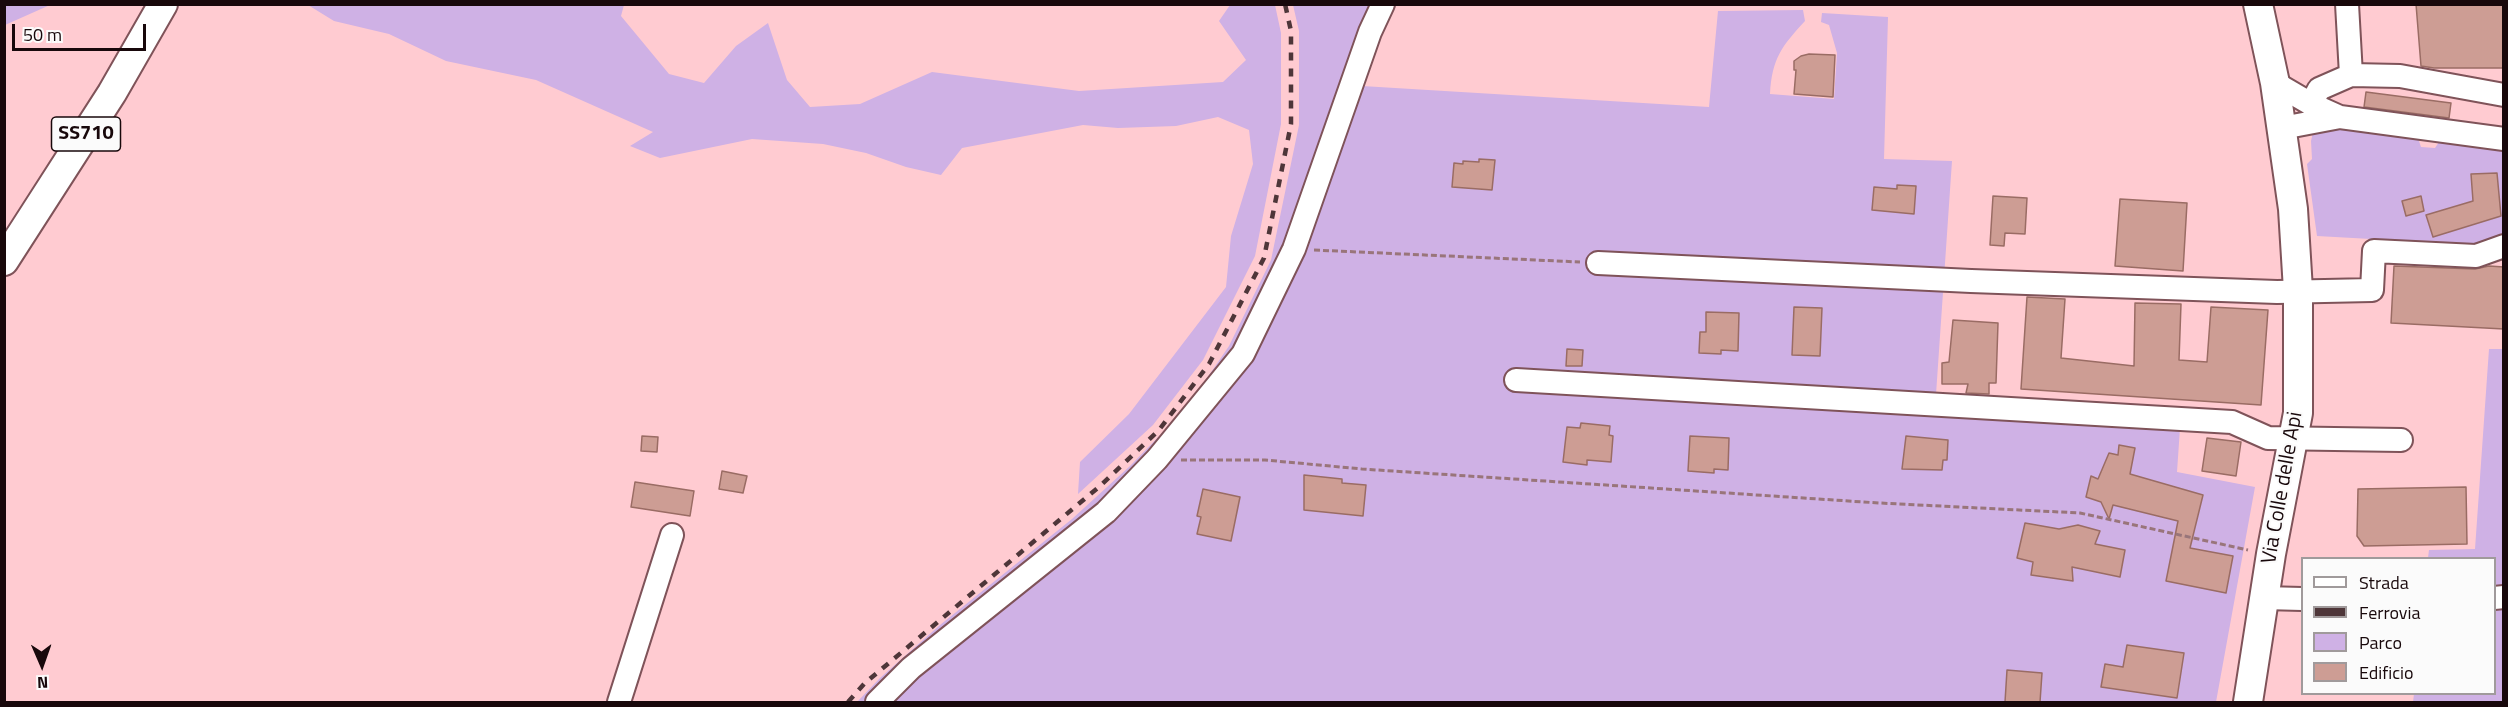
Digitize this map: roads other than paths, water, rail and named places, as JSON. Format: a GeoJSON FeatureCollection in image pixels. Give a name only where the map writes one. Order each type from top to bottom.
{"type":"FeatureCollection","features":[{"type":"Feature","properties":{"kind":"main road","name":"SS710"},"geometry":{"type":"LineString","coordinates":[[4,261],[112,93],[163,4]]}},
{"type":"Feature","properties":{"kind":"main road","name":"Via Colle delle Api"},"geometry":{"type":"LineString","coordinates":[[2248,702],[2271,554],[2298,413],[2298,290],[2293,209],[2275,83],[2261,11]]}},
{"type":"Feature","properties":{"kind":"street"},"geometry":{"type":"LineString","coordinates":[[877,702],[911,668],[1106,512],[1157,459],[1244,354],[1294,249],[1370,32],[1383,4]]}},
{"type":"Feature","properties":{"kind":"street"},"geometry":{"type":"LineString","coordinates":[[2347,4],[2351,75]]}},
{"type":"Feature","properties":{"kind":"street"},"geometry":{"type":"LineString","coordinates":[[2311,104],[2319,89],[2351,75],[2400,76],[2504,95]]}},
{"type":"Feature","properties":{"kind":"street"},"geometry":{"type":"LineString","coordinates":[[2275,83],[2311,104],[2340,117],[2504,139]]}},
{"type":"Feature","properties":{"kind":"street"},"geometry":{"type":"LineString","coordinates":[[2282,128],[2340,117]]}},
{"type":"Feature","properties":{"kind":"street"},"geometry":{"type":"LineString","coordinates":[[1598,263],[1971,281],[2277,292],[2372,290],[2374,251],[2476,256],[2504,246]]}},
{"type":"Feature","properties":{"kind":"street"},"geometry":{"type":"LineString","coordinates":[[1516,381],[2232,422],[2268,438],[2401,440]]}},
{"type":"Feature","properties":{"kind":"street"},"geometry":{"type":"LineString","coordinates":[[620,702],[672,535]]}},
{"type":"Feature","properties":{"kind":"street"},"geometry":{"type":"LineString","coordinates":[[2264,598],[2301,599]]}},
{"type":"Feature","properties":{"kind":"railway"},"geometry":{"type":"LineString","coordinates":[[848,702],[865,683],[1100,486],[1159,430],[1209,364],[1264,258],[1291,124],[1291,31],[1285,4]]}}]}
